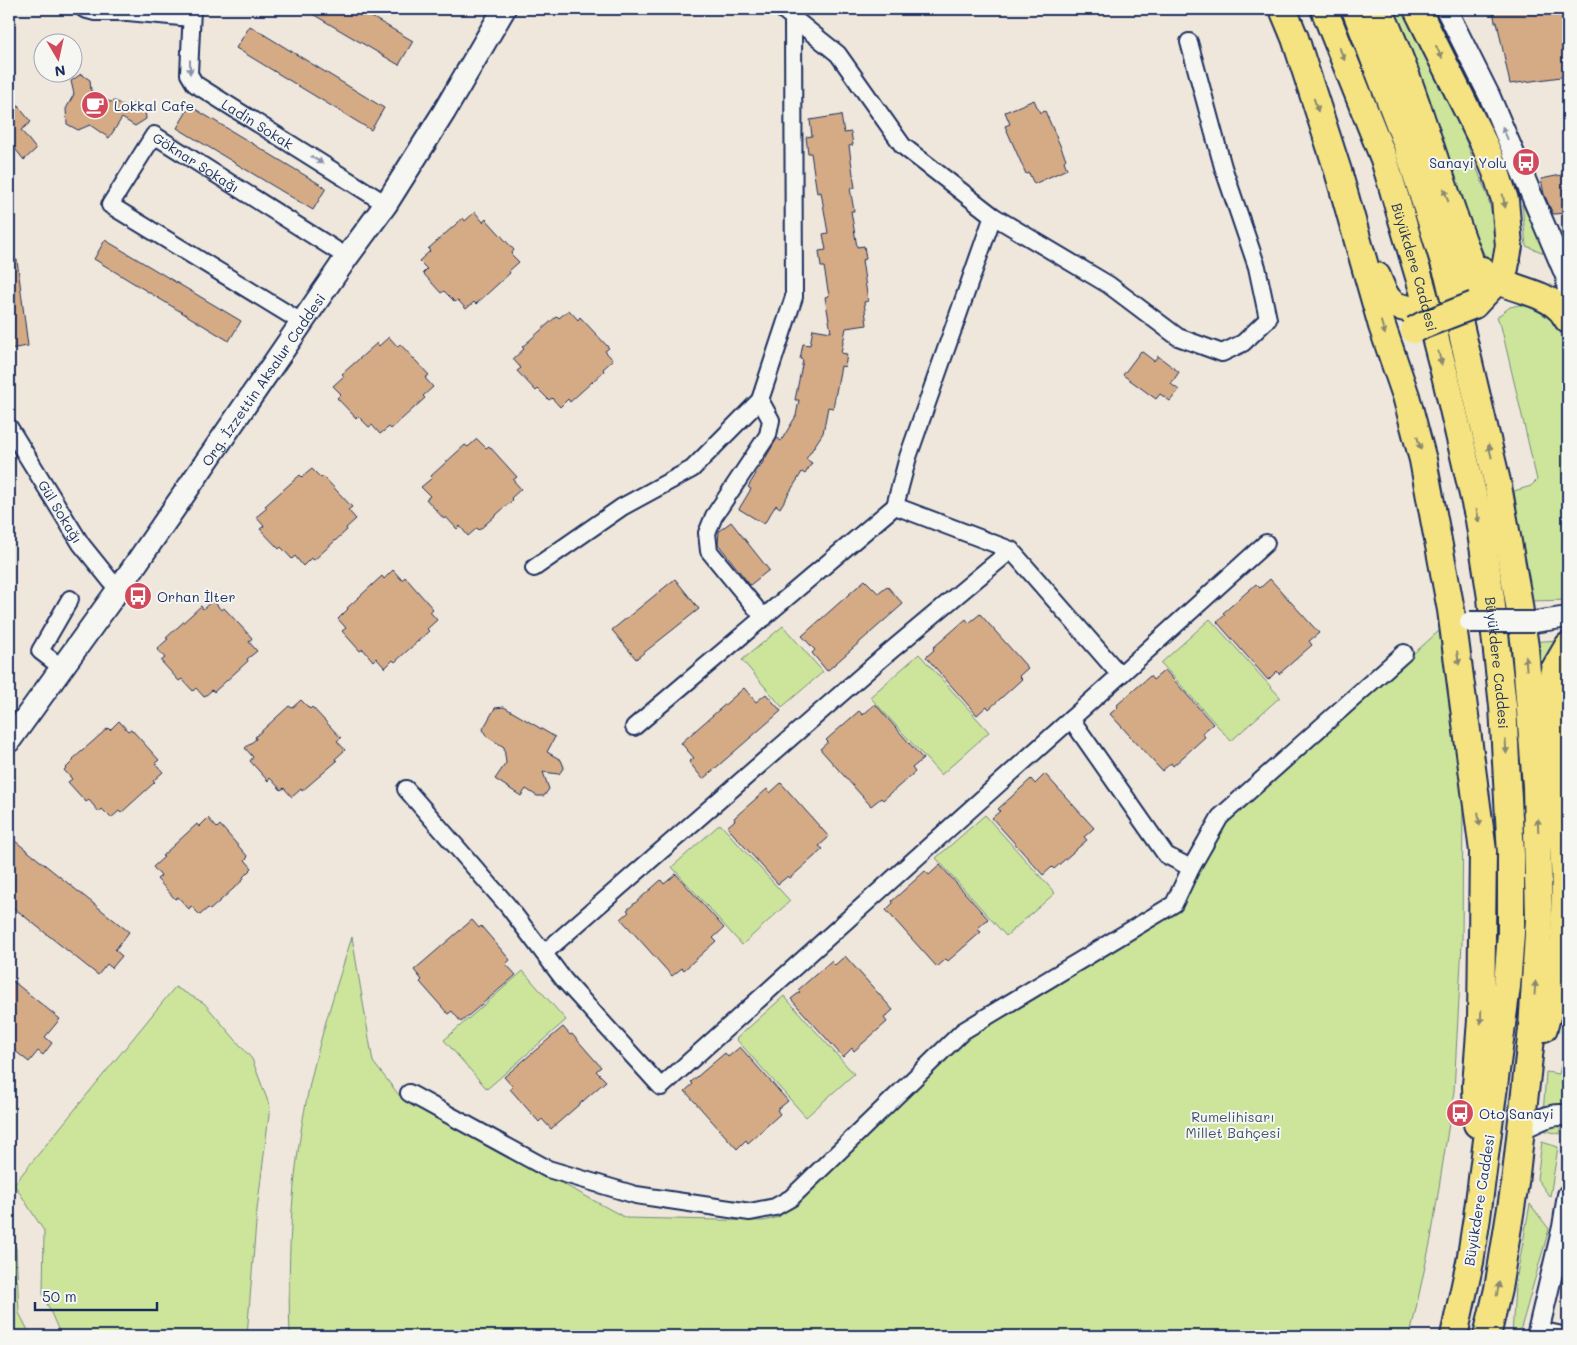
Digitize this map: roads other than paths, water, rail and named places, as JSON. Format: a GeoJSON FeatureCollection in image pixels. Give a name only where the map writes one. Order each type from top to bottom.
{"type":"FeatureCollection","features":[{"type":"Feature","properties":{"kind":"main road","name":"Org. İzzettin Aksalur Caddesi"},"geometry":{"type":"LineString","coordinates":[[9,740],[118,590],[347,257],[386,204],[444,112],[504,9]]}},
{"type":"Feature","properties":{"kind":"main road"},"geometry":{"type":"LineString","coordinates":[[1284,9],[1362,249],[1372,263],[1383,292],[1389,301],[1422,325],[1466,300],[1497,279],[1504,268],[1509,246],[1505,200],[1496,172],[1417,9]]}},
{"type":"Feature","properties":{"kind":"main road","name":"Büyükdere Caddesi"},"geometry":{"type":"LineString","coordinates":[[1324,9],[1384,159],[1420,278],[1446,379],[1477,512],[1491,598],[1503,706],[1511,855],[1511,933],[1505,1003],[1483,1177],[1470,1262],[1454,1336]]}},
{"type":"Feature","properties":{"kind":"main road","name":"Büyükdere Caddesi"},"geometry":{"type":"LineString","coordinates":[[1355,9],[1406,142],[1448,278],[1498,486],[1525,648],[1536,786],[1539,919],[1532,1029],[1508,1229],[1498,1289],[1487,1336]]}},
{"type":"Feature","properties":{"kind":"main road"},"geometry":{"type":"LineString","coordinates":[[1379,9],[1469,257],[1471,276],[1466,300]]}},
{"type":"Feature","properties":{"kind":"main road"},"geometry":{"type":"LineString","coordinates":[[1356,230],[1382,326],[1406,396],[1424,460],[1460,616],[1483,851],[1481,1020],[1476,1085],[1477,1126],[1483,1177]]}},
{"type":"Feature","properties":{"kind":"main road"},"geometry":{"type":"LineString","coordinates":[[1469,257],[1486,274],[1538,295],[1559,307],[1568,320]]}},
{"type":"Feature","properties":{"kind":"main road"},"geometry":{"type":"LineString","coordinates":[[1466,300],[1509,289],[1524,290]]}},
{"type":"Feature","properties":{"kind":"main road"},"geometry":{"type":"LineString","coordinates":[[1406,396],[1402,374],[1404,348],[1406,337],[1415,320]]}},
{"type":"Feature","properties":{"kind":"main road"},"geometry":{"type":"LineString","coordinates":[[1527,1071],[1540,1042],[1559,967],[1564,933],[1565,897],[1561,742],[1549,695],[1554,670],[1568,646]]}},
{"type":"Feature","properties":{"kind":"street"},"geometry":{"type":"LineString","coordinates":[[84,9],[95,12],[194,12]]}},
{"type":"Feature","properties":{"kind":"street"},"geometry":{"type":"LineString","coordinates":[[1446,9],[1489,95],[1568,281]]}},
{"type":"Feature","properties":{"kind":"street","name":"Ladin Sokak"},"geometry":{"type":"LineString","coordinates":[[194,12],[189,74],[196,84],[386,204]]}},
{"type":"Feature","properties":{"kind":"street"},"geometry":{"type":"LineString","coordinates":[[788,14],[838,54],[903,146],[993,216],[1109,285],[1178,337],[1222,353],[1243,342],[1268,319],[1257,267],[1223,167],[1189,42]]}},
{"type":"Feature","properties":{"kind":"street"},"geometry":{"type":"LineString","coordinates":[[534,568],[622,507],[692,468],[760,400],[794,297],[788,14]]}},
{"type":"Feature","properties":{"kind":"street","name":"Göknar Sokağı"},"geometry":{"type":"LineString","coordinates":[[303,323],[110,205],[154,135],[347,257]]}},
{"type":"Feature","properties":{"kind":"street"},"geometry":{"type":"LineString","coordinates":[[634,727],[895,506],[908,457],[993,216]]}},
{"type":"Feature","properties":{"kind":"street"},"geometry":{"type":"LineString","coordinates":[[760,400],[771,420],[768,435],[714,516],[707,533],[709,551],[764,618]]}},
{"type":"Feature","properties":{"kind":"street","name":"Gül Sokağı"},"geometry":{"type":"LineString","coordinates":[[9,427],[81,544],[118,590]]}},
{"type":"Feature","properties":{"kind":"street"},"geometry":{"type":"LineString","coordinates":[[895,506],[1011,550],[1120,675]]}},
{"type":"Feature","properties":{"kind":"street"},"geometry":{"type":"LineString","coordinates":[[406,788],[508,906],[564,980],[661,1087],[1266,543]]}},
{"type":"Feature","properties":{"kind":"street"},"geometry":{"type":"LineString","coordinates":[[544,953],[860,678],[1011,550]]}},
{"type":"Feature","properties":{"kind":"street"},"geometry":{"type":"LineString","coordinates":[[61,667],[40,651],[70,599]]}},
{"type":"Feature","properties":{"kind":"street"},"geometry":{"type":"LineString","coordinates":[[1460,616],[1568,624]]}},
{"type":"Feature","properties":{"kind":"street"},"geometry":{"type":"LineString","coordinates":[[1534,622],[1568,617]]}},
{"type":"Feature","properties":{"kind":"street"},"geometry":{"type":"LineString","coordinates":[[409,1092],[548,1169],[636,1195],[750,1212],[775,1207],[791,1198],[963,1031],[1174,904],[1191,868],[1220,817],[1404,653]]}},
{"type":"Feature","properties":{"kind":"street"},"geometry":{"type":"LineString","coordinates":[[1071,718],[1166,855],[1191,868]]}},
{"type":"Feature","properties":{"kind":"street"},"geometry":{"type":"LineString","coordinates":[[1520,1129],[1548,1116],[1559,1114],[1568,1116]]}},
{"type":"Feature","properties":{"kind":"street"},"geometry":{"type":"LineString","coordinates":[[1567,1336],[1538,1333],[1563,1227],[1568,1195]]}},
{"type":"Feature","properties":{"kind":"place","name":"Lokkal Cafe"},"geometry":{"type":"Point","coordinates":[95,105]}},
{"type":"Feature","properties":{"kind":"place","name":"Sanayi Yolu"},"geometry":{"type":"Point","coordinates":[1526,162]}},
{"type":"Feature","properties":{"kind":"place","name":"Orhan İlter"},"geometry":{"type":"Point","coordinates":[138,596]}},
{"type":"Feature","properties":{"kind":"place","name":"Oto Sanayi"},"geometry":{"type":"Point","coordinates":[1460,1113]}},
{"type":"Feature","properties":{"kind":"park label","name":"Rumelihisarı Millet Bahçesi"},"geometry":{"type":"Point","coordinates":[1233,1124]}}]}
